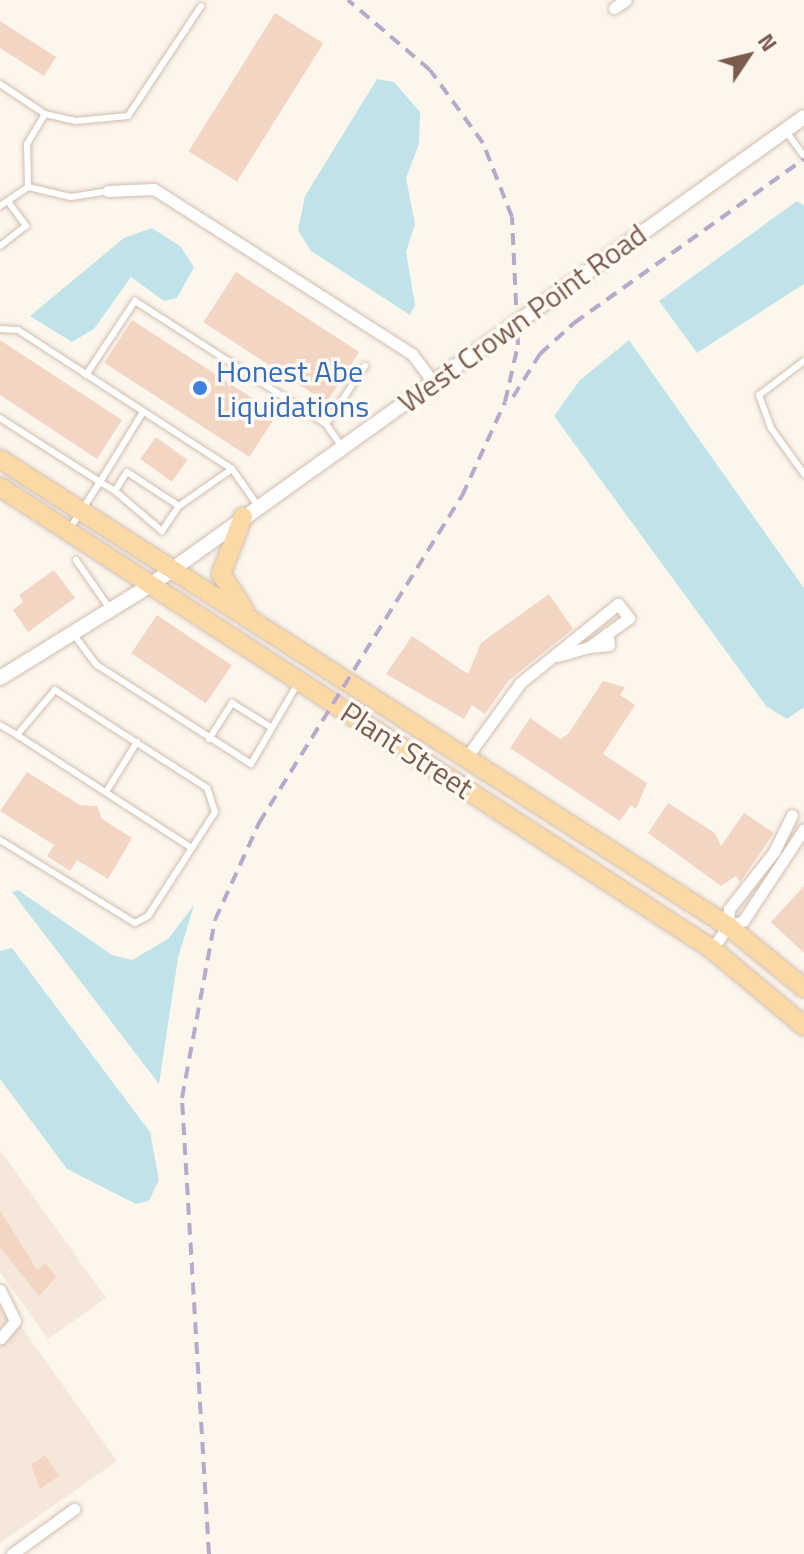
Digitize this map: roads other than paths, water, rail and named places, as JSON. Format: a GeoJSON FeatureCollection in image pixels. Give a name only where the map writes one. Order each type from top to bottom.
{"type":"FeatureCollection","features":[{"type":"Feature","properties":{"kind":"main road","name":"Plant Street"},"geometry":{"type":"LineString","coordinates":[[0,459],[728,926],[804,988]]}},
{"type":"Feature","properties":{"kind":"main road","name":"Plant Street"},"geometry":{"type":"LineString","coordinates":[[2,492],[152,584],[712,949],[804,1026]]}},
{"type":"Feature","properties":{"kind":"main road"},"geometry":{"type":"LineString","coordinates":[[250,512],[221,574],[229,594],[266,631]]}},
{"type":"Feature","properties":{"kind":"main road"},"geometry":{"type":"LineString","coordinates":[[427,763],[451,768],[466,758]]}},
{"type":"Feature","properties":{"kind":"main road"},"geometry":{"type":"LineString","coordinates":[[471,792],[514,789]]}},
{"type":"Feature","properties":{"kind":"street"},"geometry":{"type":"LineString","coordinates":[[614,8],[626,0]]}},
{"type":"Feature","properties":{"kind":"street","name":"West Crown Point Road"},"geometry":{"type":"LineString","coordinates":[[0,678],[112,612],[804,117]]}},
{"type":"Feature","properties":{"kind":"street"},"geometry":{"type":"LineString","coordinates":[[108,191],[154,189],[412,354],[433,382]]}},
{"type":"Feature","properties":{"kind":"street"},"geometry":{"type":"LineString","coordinates":[[466,758],[520,683],[558,656],[618,604],[629,618],[589,647],[558,656]]}},
{"type":"Feature","properties":{"kind":"street"},"geometry":{"type":"LineString","coordinates":[[712,949],[728,926],[729,909],[768,860],[792,815]]}},
{"type":"Feature","properties":{"kind":"street"},"geometry":{"type":"LineString","coordinates":[[728,926],[743,921],[780,870],[804,829]]}},
{"type":"Feature","properties":{"kind":"street"},"geometry":{"type":"LineString","coordinates":[[0,1290],[15,1321],[0,1339]]}},
{"type":"Feature","properties":{"kind":"street"},"geometry":{"type":"LineString","coordinates":[[12,1554],[74,1509]]}},
{"type":"Feature","properties":{"kind":"lane"},"geometry":{"type":"LineString","coordinates":[[0,84],[45,114],[76,121],[128,116],[201,6]]}},
{"type":"Feature","properties":{"kind":"lane"},"geometry":{"type":"LineString","coordinates":[[28,187],[27,144],[45,114]]}},
{"type":"Feature","properties":{"kind":"lane"},"geometry":{"type":"LineString","coordinates":[[785,130],[804,156]]}},
{"type":"Feature","properties":{"kind":"lane"},"geometry":{"type":"LineString","coordinates":[[0,206],[28,187],[71,197],[108,191]]}},
{"type":"Feature","properties":{"kind":"lane"},"geometry":{"type":"LineString","coordinates":[[0,246],[26,226],[8,201]]}},
{"type":"Feature","properties":{"kind":"lane"},"geometry":{"type":"LineString","coordinates":[[86,375],[135,301],[326,424],[342,448]]}},
{"type":"Feature","properties":{"kind":"lane"},"geometry":{"type":"LineString","coordinates":[[0,329],[18,330],[232,469],[250,512]]}},
{"type":"Feature","properties":{"kind":"lane"},"geometry":{"type":"LineString","coordinates":[[804,361],[759,395],[771,428],[804,474]]}},
{"type":"Feature","properties":{"kind":"lane"},"geometry":{"type":"LineString","coordinates":[[326,424],[365,366]]}},
{"type":"Feature","properties":{"kind":"lane"},"geometry":{"type":"LineString","coordinates":[[68,531],[143,412]]}},
{"type":"Feature","properties":{"kind":"lane"},"geometry":{"type":"LineString","coordinates":[[0,418],[115,491],[162,531],[179,506],[232,469]]}},
{"type":"Feature","properties":{"kind":"lane"},"geometry":{"type":"LineString","coordinates":[[115,491],[127,472],[179,506]]}},
{"type":"Feature","properties":{"kind":"lane"},"geometry":{"type":"LineString","coordinates":[[76,560],[112,612]]}},
{"type":"Feature","properties":{"kind":"lane"},"geometry":{"type":"LineString","coordinates":[[596,621],[607,633]]}},
{"type":"Feature","properties":{"kind":"lane"},"geometry":{"type":"LineString","coordinates":[[74,635],[97,665],[251,764],[300,681]]}},
{"type":"Feature","properties":{"kind":"lane"},"geometry":{"type":"LineString","coordinates":[[0,840],[129,923],[148,916],[215,812],[212,793],[55,690],[17,735]]}},
{"type":"Feature","properties":{"kind":"lane"},"geometry":{"type":"LineString","coordinates":[[209,739],[232,703],[272,728]]}},
{"type":"Feature","properties":{"kind":"lane"},"geometry":{"type":"LineString","coordinates":[[0,725],[192,848]]}},
{"type":"Feature","properties":{"kind":"lane"},"geometry":{"type":"LineString","coordinates":[[106,792],[137,742]]}},
{"type":"Feature","properties":{"kind":"lane"},"geometry":{"type":"LineString","coordinates":[[768,860],[780,870]]}},
{"type":"Feature","properties":{"kind":"lane"},"geometry":{"type":"LineString","coordinates":[[747,886],[760,897]]}},
{"type":"Feature","properties":{"kind":"water"},"geometry":{"type":"Polygon","coordinates":[[[377,79],[394,82],[420,112],[419,144],[406,178],[415,224],[406,252],[415,305],[410,315],[311,251],[298,230],[305,196],[377,79]]]}},
{"type":"Feature","properties":{"kind":"water"},"geometry":{"type":"Polygon","coordinates":[[[797,201],[804,206],[804,284],[697,353],[659,301],[797,201]]]}},
{"type":"Feature","properties":{"kind":"water"},"geometry":{"type":"Polygon","coordinates":[[[152,228],[180,246],[194,267],[177,298],[164,301],[131,277],[94,329],[72,342],[30,316],[124,238],[152,228]]]}},
{"type":"Feature","properties":{"kind":"water"},"geometry":{"type":"Polygon","coordinates":[[[629,340],[804,588],[804,707],[787,719],[766,706],[554,416],[580,380],[629,340]]]}},
{"type":"Feature","properties":{"kind":"water"},"geometry":{"type":"Polygon","coordinates":[[[18,890],[112,955],[132,960],[168,939],[194,905],[178,958],[159,1084],[12,892],[18,890]]]}},
{"type":"Feature","properties":{"kind":"water"},"geometry":{"type":"Polygon","coordinates":[[[12,948],[150,1132],[159,1180],[149,1201],[136,1204],[67,1169],[0,1079],[0,951],[12,948]]]}},
{"type":"Feature","properties":{"kind":"railway"},"geometry":{"type":"LineString","coordinates":[[209,1554],[182,1098],[215,920],[259,823],[462,496],[505,402],[518,345],[512,217],[483,143],[430,70],[348,0]]}},
{"type":"Feature","properties":{"kind":"railway"},"geometry":{"type":"LineString","coordinates":[[513,397],[540,354],[574,323],[804,159]]}},
{"type":"Feature","properties":{"kind":"place","name":"Honest Abe Liquidations"},"geometry":{"type":"Point","coordinates":[200,388]}}]}
